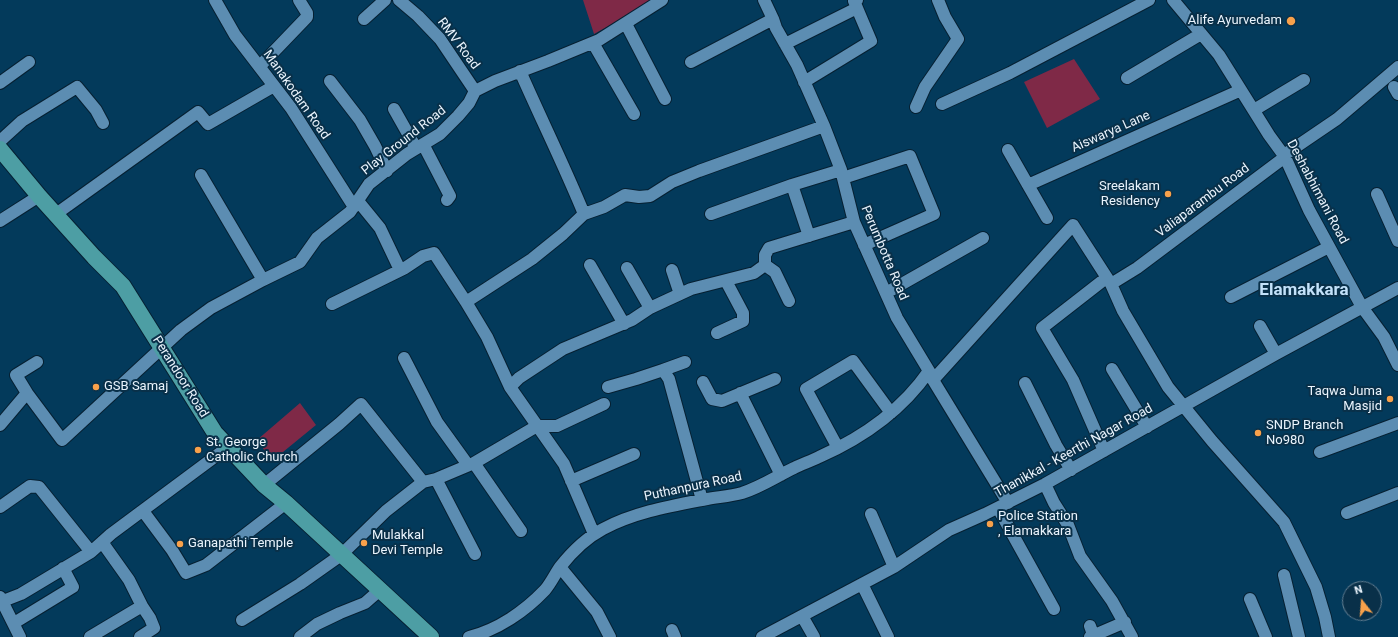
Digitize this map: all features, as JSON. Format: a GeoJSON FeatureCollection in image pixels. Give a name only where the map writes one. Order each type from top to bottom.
{"type":"FeatureCollection","features":[{"type":"Feature","properties":{"kind":"main road","name":"Perandoor Road"},"geometry":{"type":"LineString","coordinates":[[0,148],[39,196],[94,257],[124,286],[215,433],[264,485],[381,589],[431,637]]}},
{"type":"Feature","properties":{"kind":"street","name":"Manakodam Road"},"geometry":{"type":"LineString","coordinates":[[215,0],[235,35],[291,108],[356,204],[380,228],[400,270]]}},
{"type":"Feature","properties":{"kind":"street"},"geometry":{"type":"LineString","coordinates":[[260,66],[307,17],[306,12],[299,0]]}},
{"type":"Feature","properties":{"kind":"street"},"geometry":{"type":"LineString","coordinates":[[364,19],[385,0]]}},
{"type":"Feature","properties":{"kind":"street","name":"RMV Road"},"geometry":{"type":"LineString","coordinates":[[399,0],[418,16],[440,40],[475,91]]}},
{"type":"Feature","properties":{"kind":"street"},"geometry":{"type":"LineString","coordinates":[[475,91],[495,81],[593,43],[626,24],[662,0]]}},
{"type":"Feature","properties":{"kind":"street","name":"Perumbotta Road"},"geometry":{"type":"LineString","coordinates":[[764,0],[776,28],[804,82],[824,126],[842,174],[854,222],[897,318],[1003,506],[1054,609]]}},
{"type":"Feature","properties":{"kind":"street"},"geometry":{"type":"LineString","coordinates":[[916,107],[925,87],[958,38],[945,17],[938,0]]}},
{"type":"Feature","properties":{"kind":"street"},"geometry":{"type":"LineString","coordinates":[[942,104],[1010,73],[1149,0]]}},
{"type":"Feature","properties":{"kind":"street","name":"Deshabhimani Road"},"geometry":{"type":"LineString","coordinates":[[1179,2],[1201,34],[1219,55],[1269,135],[1285,157],[1309,210],[1329,247],[1362,307],[1384,337],[1398,365]]}},
{"type":"Feature","properties":{"kind":"street"},"geometry":{"type":"LineString","coordinates":[[785,44],[857,4],[872,41],[804,82]]}},
{"type":"Feature","properties":{"kind":"street"},"geometry":{"type":"LineString","coordinates":[[691,62],[773,19]]}},
{"type":"Feature","properties":{"kind":"street"},"geometry":{"type":"LineString","coordinates":[[626,24],[665,99]]}},
{"type":"Feature","properties":{"kind":"street"},"geometry":{"type":"LineString","coordinates":[[1127,78],[1201,34]]}},
{"type":"Feature","properties":{"kind":"street"},"geometry":{"type":"LineString","coordinates":[[593,43],[634,114]]}},
{"type":"Feature","properties":{"kind":"street"},"geometry":{"type":"LineString","coordinates":[[0,84],[29,62]]}},
{"type":"Feature","properties":{"kind":"street","name":"Valiaparambu Road"},"geometry":{"type":"LineString","coordinates":[[1104,451],[1073,380],[1042,328],[1106,283],[1137,268],[1285,157],[1287,153],[1337,119],[1398,67]]}},
{"type":"Feature","properties":{"kind":"street"},"geometry":{"type":"LineString","coordinates":[[520,71],[584,214]]}},
{"type":"Feature","properties":{"kind":"street"},"geometry":{"type":"LineString","coordinates":[[1254,110],[1304,80]]}},
{"type":"Feature","properties":{"kind":"street"},"geometry":{"type":"LineString","coordinates":[[330,81],[360,120],[387,170]]}},
{"type":"Feature","properties":{"kind":"street"},"geometry":{"type":"LineString","coordinates":[[56,214],[198,112],[208,124],[274,86]]}},
{"type":"Feature","properties":{"kind":"street"},"geometry":{"type":"LineString","coordinates":[[0,141],[22,122],[77,87],[96,110],[103,123]]}},
{"type":"Feature","properties":{"kind":"street","name":"Aiswarya Lane"},"geometry":{"type":"LineString","coordinates":[[1028,185],[1241,90]]}},
{"type":"Feature","properties":{"kind":"street","name":"Play Ground Road"},"geometry":{"type":"LineString","coordinates":[[28,392],[62,440],[181,330],[211,308],[300,262],[317,238],[350,212],[369,184],[407,154],[440,134],[469,103],[475,91]]}},
{"type":"Feature","properties":{"kind":"street"},"geometry":{"type":"LineString","coordinates":[[394,109],[450,196],[447,200]]}},
{"type":"Feature","properties":{"kind":"street"},"geometry":{"type":"LineString","coordinates":[[466,302],[532,259],[564,234],[584,214],[604,207],[625,195],[639,197],[650,196],[672,182],[699,170],[824,126]]}},
{"type":"Feature","properties":{"kind":"street"},"geometry":{"type":"LineString","coordinates":[[1008,150],[1047,218]]}},
{"type":"Feature","properties":{"kind":"street"},"geometry":{"type":"LineString","coordinates":[[711,214],[792,185],[842,174],[910,156],[934,214],[864,245]]}},
{"type":"Feature","properties":{"kind":"street"},"geometry":{"type":"LineString","coordinates":[[201,175],[263,280]]}},
{"type":"Feature","properties":{"kind":"street"},"geometry":{"type":"LineString","coordinates":[[792,185],[809,236]]}},
{"type":"Feature","properties":{"kind":"street"},"geometry":{"type":"LineString","coordinates":[[1377,194],[1398,241]]}},
{"type":"Feature","properties":{"kind":"street"},"geometry":{"type":"LineString","coordinates":[[0,222],[39,196]]}},
{"type":"Feature","properties":{"kind":"street"},"geometry":{"type":"LineString","coordinates":[[765,265],[765,255],[769,248],[854,222]]}},
{"type":"Feature","properties":{"kind":"street","name":"Puthanpura Road"},"geometry":{"type":"LineString","coordinates":[[469,637],[481,634],[502,624],[527,606],[546,589],[560,567],[580,546],[594,534],[603,529],[639,514],[702,500],[743,493],[795,467],[838,448],[874,427],[931,376],[1074,225],[1106,283]]}},
{"type":"Feature","properties":{"kind":"street"},"geometry":{"type":"LineString","coordinates":[[886,293],[983,238]]}},
{"type":"Feature","properties":{"kind":"street"},"geometry":{"type":"LineString","coordinates":[[1231,297],[1329,247]]}},
{"type":"Feature","properties":{"kind":"street"},"geometry":{"type":"LineString","coordinates":[[332,304],[400,270],[423,256],[434,253],[487,337],[510,387],[564,464],[594,534]]}},
{"type":"Feature","properties":{"kind":"street"},"geometry":{"type":"LineString","coordinates":[[590,265],[624,324]]}},
{"type":"Feature","properties":{"kind":"street"},"geometry":{"type":"LineString","coordinates":[[510,387],[519,378],[563,349],[624,324],[650,308],[691,289],[754,273],[765,265]]}},
{"type":"Feature","properties":{"kind":"street"},"geometry":{"type":"LineString","coordinates":[[765,265],[775,272],[789,301]]}},
{"type":"Feature","properties":{"kind":"street"},"geometry":{"type":"LineString","coordinates":[[626,268],[650,308]]}},
{"type":"Feature","properties":{"kind":"street"},"geometry":{"type":"LineString","coordinates":[[672,270],[680,294]]}},
{"type":"Feature","properties":{"kind":"street"},"geometry":{"type":"LineString","coordinates":[[717,333],[743,320],[743,313],[726,281]]}},
{"type":"Feature","properties":{"kind":"street"},"geometry":{"type":"LineString","coordinates":[[1106,283],[1168,387],[1212,441],[1284,522],[1316,587],[1329,637]]}},
{"type":"Feature","properties":{"kind":"street","name":"Thanikkal - Keerthi Nagar Road"},"geometry":{"type":"LineString","coordinates":[[762,637],[894,567],[950,530],[1003,506],[1045,484],[1276,354],[1398,288]]}},
{"type":"Feature","properties":{"kind":"street"},"geometry":{"type":"LineString","coordinates":[[1260,326],[1276,354]]}},
{"type":"Feature","properties":{"kind":"street"},"geometry":{"type":"LineString","coordinates":[[404,358],[437,422],[471,464],[521,531]]}},
{"type":"Feature","properties":{"kind":"street"},"geometry":{"type":"LineString","coordinates":[[838,448],[806,389],[853,361],[891,413]]}},
{"type":"Feature","properties":{"kind":"street"},"geometry":{"type":"LineString","coordinates":[[0,425],[28,392],[16,375],[37,362]]}},
{"type":"Feature","properties":{"kind":"street"},"geometry":{"type":"LineString","coordinates":[[608,387],[685,362]]}},
{"type":"Feature","properties":{"kind":"street"},"geometry":{"type":"LineString","coordinates":[[1112,369],[1147,427]]}},
{"type":"Feature","properties":{"kind":"street"},"geometry":{"type":"LineString","coordinates":[[663,370],[669,379],[702,500]]}},
{"type":"Feature","properties":{"kind":"street"},"geometry":{"type":"LineString","coordinates":[[703,382],[712,399],[722,401],[775,379]]}},
{"type":"Feature","properties":{"kind":"street"},"geometry":{"type":"LineString","coordinates":[[1025,383],[1070,470]]}},
{"type":"Feature","properties":{"kind":"street"},"geometry":{"type":"LineString","coordinates":[[740,393],[781,475]]}},
{"type":"Feature","properties":{"kind":"street"},"geometry":{"type":"LineString","coordinates":[[264,485],[339,424],[361,404],[424,482]]}},
{"type":"Feature","properties":{"kind":"street"},"geometry":{"type":"LineString","coordinates":[[242,620],[300,584],[341,555],[386,511],[424,482],[436,479],[471,464],[536,426],[557,426],[604,404]]}},
{"type":"Feature","properties":{"kind":"street"},"geometry":{"type":"LineString","coordinates":[[1320,452],[1398,423]]}},
{"type":"Feature","properties":{"kind":"street"},"geometry":{"type":"LineString","coordinates":[[20,637],[1,599],[21,594],[91,552],[102,542],[228,447]]}},
{"type":"Feature","properties":{"kind":"street"},"geometry":{"type":"LineString","coordinates":[[571,480],[634,454]]}},
{"type":"Feature","properties":{"kind":"street"},"geometry":{"type":"LineString","coordinates":[[436,479],[475,554]]}},
{"type":"Feature","properties":{"kind":"street"},"geometry":{"type":"LineString","coordinates":[[1045,484],[1054,503],[1068,525],[1080,556],[1100,582],[1125,622],[1132,637]]}},
{"type":"Feature","properties":{"kind":"street"},"geometry":{"type":"LineString","coordinates":[[0,507],[30,486],[39,487],[91,552]]}},
{"type":"Feature","properties":{"kind":"street"},"geometry":{"type":"LineString","coordinates":[[1347,513],[1398,493]]}},
{"type":"Feature","properties":{"kind":"street"},"geometry":{"type":"LineString","coordinates":[[143,511],[172,550],[186,573],[206,565],[286,503]]}},
{"type":"Feature","properties":{"kind":"street"},"geometry":{"type":"LineString","coordinates":[[871,514],[894,567]]}},
{"type":"Feature","properties":{"kind":"street"},"geometry":{"type":"LineString","coordinates":[[102,542],[129,580],[150,618],[154,628],[140,637]]}},
{"type":"Feature","properties":{"kind":"street"},"geometry":{"type":"LineString","coordinates":[[560,567],[597,612],[610,637]]}},
{"type":"Feature","properties":{"kind":"street"},"geometry":{"type":"LineString","coordinates":[[14,623],[73,587],[63,568]]}},
{"type":"Feature","properties":{"kind":"street"},"geometry":{"type":"LineString","coordinates":[[1284,575],[1299,637]]}},
{"type":"Feature","properties":{"kind":"street"},"geometry":{"type":"LineString","coordinates":[[862,584],[888,637]]}},
{"type":"Feature","properties":{"kind":"street"},"geometry":{"type":"LineString","coordinates":[[300,637],[318,624],[365,603],[381,589]]}},
{"type":"Feature","properties":{"kind":"street"},"geometry":{"type":"LineString","coordinates":[[1250,599],[1266,637]]}},
{"type":"Feature","properties":{"kind":"street"},"geometry":{"type":"LineString","coordinates":[[90,637],[142,606]]}},
{"type":"Feature","properties":{"kind":"street"},"geometry":{"type":"LineString","coordinates":[[802,616],[814,637]]}},
{"type":"Feature","properties":{"kind":"street"},"geometry":{"type":"LineString","coordinates":[[1092,634],[1125,622]]}},
{"type":"Feature","properties":{"kind":"shaded area"},"geometry":{"type":"Polygon","coordinates":[[[583,0],[656,0],[594,34],[583,0]]]}},
{"type":"Feature","properties":{"kind":"shaded area"},"geometry":{"type":"Polygon","coordinates":[[[1074,59],[1100,99],[1047,128],[1024,82],[1074,59]]]}},
{"type":"Feature","properties":{"kind":"shaded area"},"geometry":{"type":"Polygon","coordinates":[[[300,403],[316,425],[272,461],[257,440],[300,403]]]}},
{"type":"Feature","properties":{"kind":"place","name":"Alife Ayurvedam"},"geometry":{"type":"Point","coordinates":[1291,21]}},
{"type":"Feature","properties":{"kind":"place","name":"Sreelakam Residency"},"geometry":{"type":"Point","coordinates":[1168,194]}},
{"type":"Feature","properties":{"kind":"place","name":"GSB Samaj"},"geometry":{"type":"Point","coordinates":[96,387]}},
{"type":"Feature","properties":{"kind":"place","name":"Taqwa Juma Masjid"},"geometry":{"type":"Point","coordinates":[1390,399]}},
{"type":"Feature","properties":{"kind":"place","name":"SNDP Branch No980"},"geometry":{"type":"Point","coordinates":[1258,433]}},
{"type":"Feature","properties":{"kind":"place","name":"St. George Catholic Church"},"geometry":{"type":"Point","coordinates":[198,450]}},
{"type":"Feature","properties":{"kind":"place","name":"Police Station , Elamakkara"},"geometry":{"type":"Point","coordinates":[990,524]}},
{"type":"Feature","properties":{"kind":"place","name":"Mulakkal Devi Temple"},"geometry":{"type":"Point","coordinates":[364,543]}},
{"type":"Feature","properties":{"kind":"place","name":"Ganapathi Temple"},"geometry":{"type":"Point","coordinates":[180,544]}},
{"type":"Feature","properties":{"kind":"district","name":"Elamakkara"},"geometry":{"type":"Point","coordinates":[1304,291]}}]}
